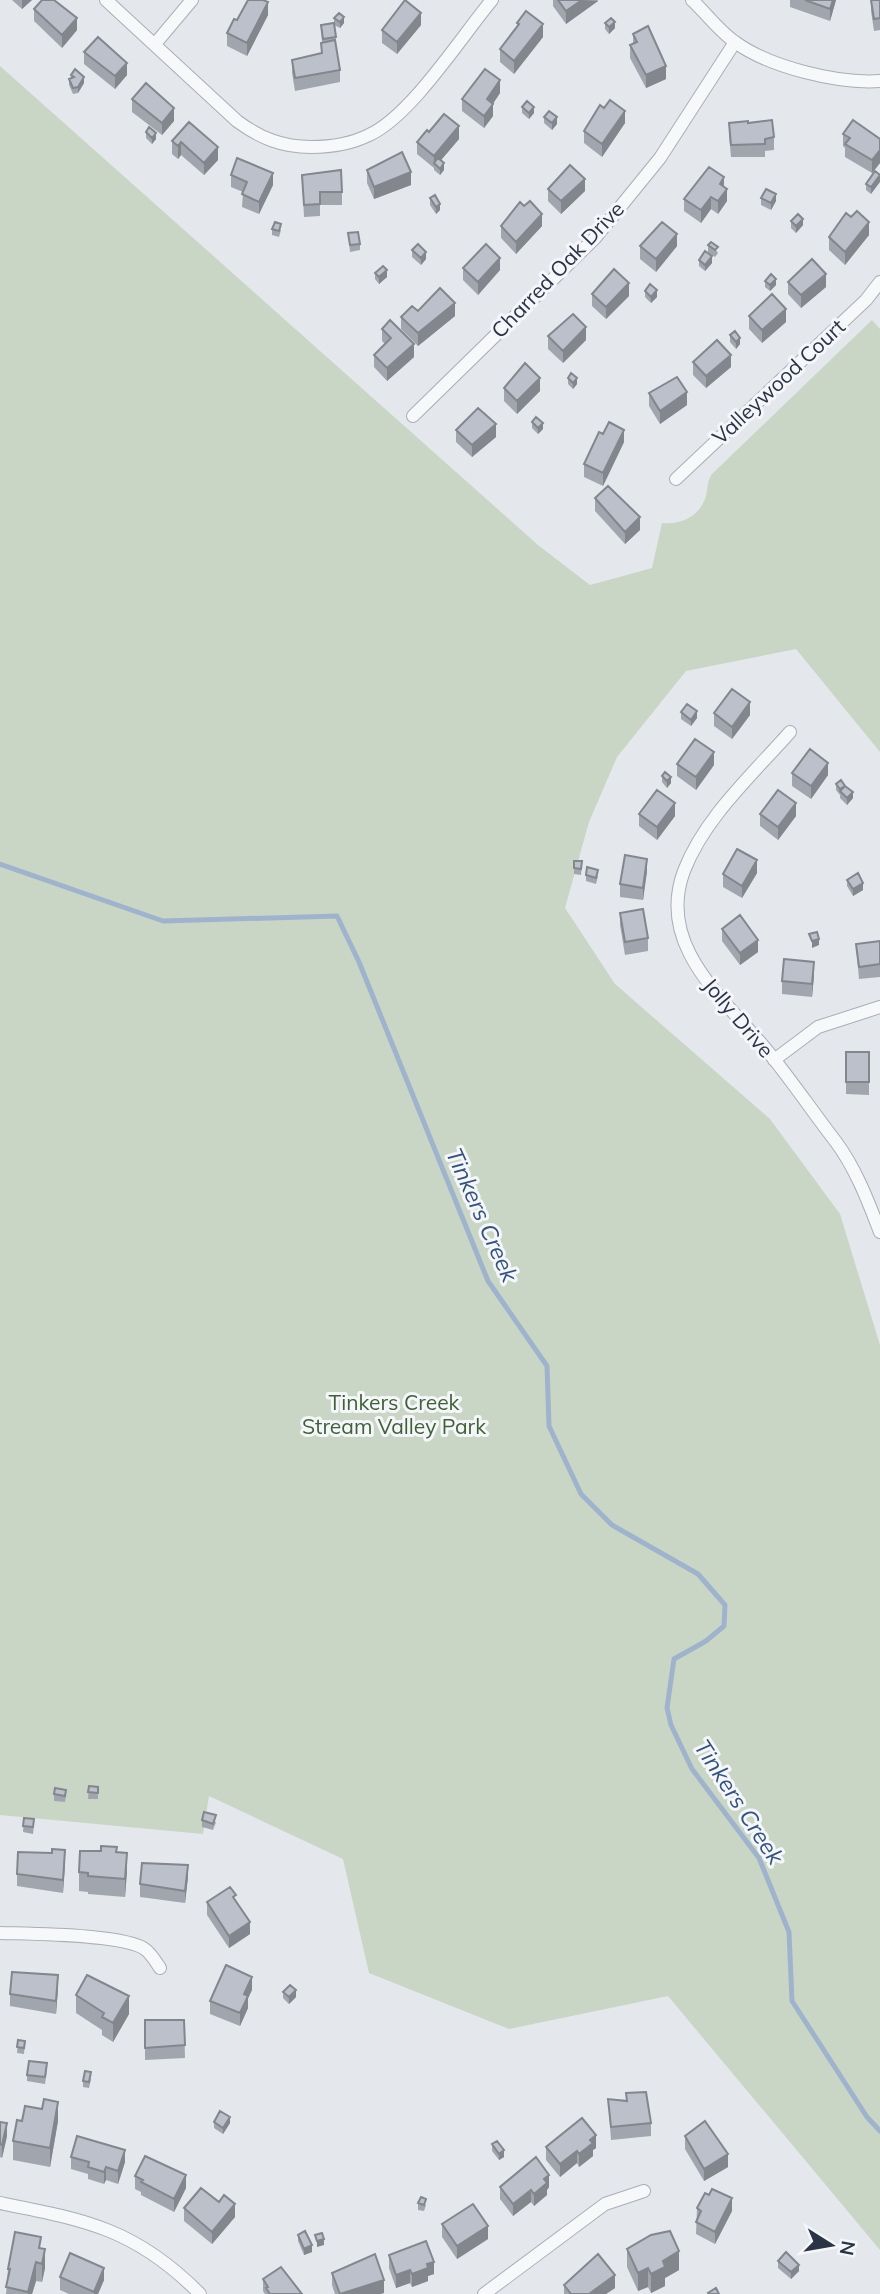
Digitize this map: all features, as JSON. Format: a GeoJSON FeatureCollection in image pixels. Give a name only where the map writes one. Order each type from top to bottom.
{"type":"FeatureCollection","features":[{"type":"Feature","properties":{"kind":"street"},"geometry":{"type":"LineString","coordinates":[[106,0],[255,135],[274,143],[297,147],[327,147],[349,143],[385,126],[406,106],[492,0]]}},
{"type":"Feature","properties":{"kind":"street"},"geometry":{"type":"LineString","coordinates":[[155,44],[192,0]]}},
{"type":"Feature","properties":{"kind":"street"},"geometry":{"type":"LineString","coordinates":[[692,0],[735,42],[763,56],[817,74],[880,81]]}},
{"type":"Feature","properties":{"kind":"street","name":"Charred Oak Drive"},"geometry":{"type":"LineString","coordinates":[[413,416],[594,239],[660,158],[735,42]]}},
{"type":"Feature","properties":{"kind":"street","name":"Valleywood Court"},"geometry":{"type":"LineString","coordinates":[[676,479],[866,300],[880,282]]}},
{"type":"Feature","properties":{"kind":"street","name":"Jolly Drive"},"geometry":{"type":"LineString","coordinates":[[790,732],[705,831],[687,864],[677,897],[677,918],[700,972],[774,1060],[854,1169],[880,1232]]}},
{"type":"Feature","properties":{"kind":"street"},"geometry":{"type":"LineString","coordinates":[[774,1060],[818,1027],[880,1007]]}},
{"type":"Feature","properties":{"kind":"street"},"geometry":{"type":"LineString","coordinates":[[0,1933],[89,1937],[121,1943],[145,1949],[160,1968]]}},
{"type":"Feature","properties":{"kind":"street"},"geometry":{"type":"LineString","coordinates":[[484,2294],[606,2204],[644,2191]]}},
{"type":"Feature","properties":{"kind":"street"},"geometry":{"type":"LineString","coordinates":[[0,2203],[126,2235],[174,2267],[200,2294]]}},
{"type":"Feature","properties":{"kind":"green space","name":"Tinkers Creek Stream Valley Park"},"geometry":{"type":"Polygon","coordinates":[[[0,66],[538,545],[590,585],[652,568],[662,523],[683,521],[695,514],[706,496],[712,474],[872,320],[880,329],[880,752],[796,649],[686,671],[617,757],[589,822],[565,908],[615,984],[770,1119],[840,1214],[880,1345],[880,2250],[668,1996],[509,2029],[369,1973],[343,1859],[209,1796],[203,1834],[0,1815],[0,66]]]}},
{"type":"Feature","properties":{"kind":"building"},"geometry":{"type":"Polygon","coordinates":[[[42,0],[54,0],[77,18],[62,35],[34,9],[42,0]]]}},
{"type":"Feature","properties":{"kind":"building"},"geometry":{"type":"Polygon","coordinates":[[[248,0],[268,2],[247,43],[227,33],[248,0]]]}},
{"type":"Feature","properties":{"kind":"building"},"geometry":{"type":"Polygon","coordinates":[[[405,0],[421,13],[397,42],[382,30],[405,0]]]}},
{"type":"Feature","properties":{"kind":"building"},"geometry":{"type":"Polygon","coordinates":[[[558,0],[582,0],[566,11],[558,0]]]}},
{"type":"Feature","properties":{"kind":"building"},"geometry":{"type":"Polygon","coordinates":[[[805,0],[833,0],[830,9],[805,0]]]}},
{"type":"Feature","properties":{"kind":"building"},"geometry":{"type":"Polygon","coordinates":[[[871,0],[880,0],[880,18],[874,19],[871,0]]]}},
{"type":"Feature","properties":{"kind":"building"},"geometry":{"type":"Polygon","coordinates":[[[526,11],[543,24],[514,61],[500,49],[526,11]]]}},
{"type":"Feature","properties":{"kind":"building"},"geometry":{"type":"Polygon","coordinates":[[[339,13],[344,17],[340,22],[334,18],[339,13]]]}},
{"type":"Feature","properties":{"kind":"building"},"geometry":{"type":"Polygon","coordinates":[[[611,18],[615,22],[609,27],[605,23],[611,18]]]}},
{"type":"Feature","properties":{"kind":"building"},"geometry":{"type":"Polygon","coordinates":[[[334,23],[336,37],[323,39],[321,25],[334,23]]]}},
{"type":"Feature","properties":{"kind":"building"},"geometry":{"type":"Polygon","coordinates":[[[648,26],[666,66],[646,75],[630,45],[637,42],[633,34],[648,26]]]}},
{"type":"Feature","properties":{"kind":"building"},"geometry":{"type":"Polygon","coordinates":[[[98,37],[127,63],[115,76],[84,52],[98,37]]]}},
{"type":"Feature","properties":{"kind":"building"},"geometry":{"type":"Polygon","coordinates":[[[335,40],[340,70],[295,78],[292,60],[322,53],[321,43],[335,40]]]}},
{"type":"Feature","properties":{"kind":"building"},"geometry":{"type":"Polygon","coordinates":[[[75,69],[84,77],[78,87],[73,88],[69,79],[74,77],[71,75],[75,69]]]}},
{"type":"Feature","properties":{"kind":"building"},"geometry":{"type":"Polygon","coordinates":[[[485,69],[500,80],[487,99],[493,104],[484,116],[462,99],[485,69]]]}},
{"type":"Feature","properties":{"kind":"building"},"geometry":{"type":"Polygon","coordinates":[[[146,83],[174,108],[162,123],[132,99],[146,83]]]}},
{"type":"Feature","properties":{"kind":"building"},"geometry":{"type":"Polygon","coordinates":[[[610,100],[625,111],[602,144],[584,131],[600,105],[604,108],[610,100]]]}},
{"type":"Feature","properties":{"kind":"building"},"geometry":{"type":"Polygon","coordinates":[[[527,101],[534,107],[529,113],[522,107],[527,101]]]}},
{"type":"Feature","properties":{"kind":"building"},"geometry":{"type":"Polygon","coordinates":[[[549,111],[557,117],[552,123],[544,117],[549,111]]]}},
{"type":"Feature","properties":{"kind":"building"},"geometry":{"type":"Polygon","coordinates":[[[444,114],[459,126],[434,156],[417,142],[444,114]]]}},
{"type":"Feature","properties":{"kind":"building"},"geometry":{"type":"Polygon","coordinates":[[[772,120],[774,137],[765,139],[765,144],[731,145],[729,123],[772,120]]]}},
{"type":"Feature","properties":{"kind":"building"},"geometry":{"type":"Polygon","coordinates":[[[853,120],[880,139],[880,150],[872,160],[845,144],[850,138],[843,134],[853,120]]]}},
{"type":"Feature","properties":{"kind":"building"},"geometry":{"type":"Polygon","coordinates":[[[189,122],[218,147],[204,163],[181,142],[178,146],[172,141],[189,122]]]}},
{"type":"Feature","properties":{"kind":"building"},"geometry":{"type":"Polygon","coordinates":[[[149,127],[156,133],[152,138],[146,132],[149,127]]]}},
{"type":"Feature","properties":{"kind":"building"},"geometry":{"type":"Polygon","coordinates":[[[402,152],[411,172],[374,187],[367,170],[402,152]]]}},
{"type":"Feature","properties":{"kind":"building"},"geometry":{"type":"Polygon","coordinates":[[[237,158],[273,173],[259,202],[242,194],[247,182],[231,175],[237,158]]]}},
{"type":"Feature","properties":{"kind":"building"},"geometry":{"type":"Polygon","coordinates":[[[438,158],[444,163],[440,169],[434,163],[438,158]]]}},
{"type":"Feature","properties":{"kind":"building"},"geometry":{"type":"Polygon","coordinates":[[[570,165],[585,179],[561,201],[548,189],[570,165]]]}},
{"type":"Feature","properties":{"kind":"building"},"geometry":{"type":"Polygon","coordinates":[[[709,167],[724,177],[720,184],[727,189],[718,201],[711,197],[701,210],[684,199],[709,167]]]}},
{"type":"Feature","properties":{"kind":"building"},"geometry":{"type":"Polygon","coordinates":[[[341,170],[342,192],[320,192],[320,204],[304,205],[302,175],[341,170]]]}},
{"type":"Feature","properties":{"kind":"building"},"geometry":{"type":"Polygon","coordinates":[[[875,171],[880,175],[871,187],[866,184],[875,171]]]}},
{"type":"Feature","properties":{"kind":"building"},"geometry":{"type":"Polygon","coordinates":[[[766,189],[776,194],[771,203],[761,198],[766,189]]]}},
{"type":"Feature","properties":{"kind":"building"},"geometry":{"type":"Polygon","coordinates":[[[435,195],[440,204],[436,207],[430,198],[435,195]]]}},
{"type":"Feature","properties":{"kind":"building"},"geometry":{"type":"Polygon","coordinates":[[[530,201],[542,214],[516,242],[501,226],[520,202],[524,206],[530,201]]]}},
{"type":"Feature","properties":{"kind":"building"},"geometry":{"type":"Polygon","coordinates":[[[857,211],[869,222],[845,252],[829,237],[846,213],[851,217],[857,211]]]}},
{"type":"Feature","properties":{"kind":"building"},"geometry":{"type":"Polygon","coordinates":[[[798,214],[803,219],[796,226],[791,221],[798,214]]]}},
{"type":"Feature","properties":{"kind":"building"},"geometry":{"type":"Polygon","coordinates":[[[275,222],[281,224],[279,231],[272,229],[275,222]]]}},
{"type":"Feature","properties":{"kind":"building"},"geometry":{"type":"Polygon","coordinates":[[[662,222],[677,234],[656,259],[640,246],[662,222]]]}},
{"type":"Feature","properties":{"kind":"building"},"geometry":{"type":"Polygon","coordinates":[[[358,232],[360,244],[350,245],[348,233],[358,232]]]}},
{"type":"Feature","properties":{"kind":"building"},"geometry":{"type":"Polygon","coordinates":[[[711,242],[718,247],[715,250],[708,245],[711,242]]]}},
{"type":"Feature","properties":{"kind":"building"},"geometry":{"type":"Polygon","coordinates":[[[418,244],[426,252],[421,258],[412,250],[418,244]]]}},
{"type":"Feature","properties":{"kind":"building"},"geometry":{"type":"Polygon","coordinates":[[[486,244],[500,258],[478,282],[463,268],[486,244]]]}},
{"type":"Feature","properties":{"kind":"building"},"geometry":{"type":"Polygon","coordinates":[[[705,251],[712,256],[705,265],[699,260],[705,251]]]}},
{"type":"Feature","properties":{"kind":"building"},"geometry":{"type":"Polygon","coordinates":[[[812,259],[826,274],[801,295],[788,282],[812,259]]]}},
{"type":"Feature","properties":{"kind":"building"},"geometry":{"type":"Polygon","coordinates":[[[383,266],[387,270],[379,277],[375,273],[383,266]]]}},
{"type":"Feature","properties":{"kind":"building"},"geometry":{"type":"Polygon","coordinates":[[[614,269],[629,283],[606,307],[592,294],[614,269]]]}},
{"type":"Feature","properties":{"kind":"building"},"geometry":{"type":"Polygon","coordinates":[[[771,274],[776,279],[770,285],[765,281],[771,274]]]}},
{"type":"Feature","properties":{"kind":"building"},"geometry":{"type":"Polygon","coordinates":[[[650,284],[657,290],[651,297],[645,291],[650,284]]]}},
{"type":"Feature","properties":{"kind":"building"},"geometry":{"type":"Polygon","coordinates":[[[440,288],[455,303],[418,333],[401,317],[412,306],[418,311],[440,288]]]}},
{"type":"Feature","properties":{"kind":"building"},"geometry":{"type":"Polygon","coordinates":[[[772,294],[786,309],[762,330],[749,316],[772,294]]]}},
{"type":"Feature","properties":{"kind":"building"},"geometry":{"type":"Polygon","coordinates":[[[573,314],[586,327],[563,351],[548,336],[573,314]]]}},
{"type":"Feature","properties":{"kind":"building"},"geometry":{"type":"Polygon","coordinates":[[[390,320],[414,344],[387,368],[374,355],[391,338],[382,329],[390,320]]]}},
{"type":"Feature","properties":{"kind":"building"},"geometry":{"type":"Polygon","coordinates":[[[735,331],[740,338],[736,342],[730,335],[735,331]]]}},
{"type":"Feature","properties":{"kind":"building"},"geometry":{"type":"Polygon","coordinates":[[[717,340],[731,355],[706,376],[693,362],[717,340]]]}},
{"type":"Feature","properties":{"kind":"building"},"geometry":{"type":"Polygon","coordinates":[[[525,363],[540,378],[517,401],[504,388],[525,363]]]}},
{"type":"Feature","properties":{"kind":"building"},"geometry":{"type":"Polygon","coordinates":[[[571,373],[577,378],[573,383],[568,378],[571,373]]]}},
{"type":"Feature","properties":{"kind":"building"},"geometry":{"type":"Polygon","coordinates":[[[677,377],[687,392],[660,411],[649,393],[677,377]]]}},
{"type":"Feature","properties":{"kind":"building"},"geometry":{"type":"Polygon","coordinates":[[[478,408],[496,424],[472,445],[456,430],[478,408]]]}},
{"type":"Feature","properties":{"kind":"building"},"geometry":{"type":"Polygon","coordinates":[[[536,417],[543,423],[538,428],[532,422],[536,417]]]}},
{"type":"Feature","properties":{"kind":"building"},"geometry":{"type":"Polygon","coordinates":[[[609,422],[624,430],[603,473],[584,464],[599,432],[603,434],[609,422]]]}},
{"type":"Feature","properties":{"kind":"building"},"geometry":{"type":"Polygon","coordinates":[[[608,486],[640,517],[625,532],[595,498],[608,486]]]}},
{"type":"Feature","properties":{"kind":"building"},"geometry":{"type":"Polygon","coordinates":[[[732,689],[750,702],[732,727],[714,713],[732,689]]]}},
{"type":"Feature","properties":{"kind":"building"},"geometry":{"type":"Polygon","coordinates":[[[687,704],[697,711],[691,720],[681,712],[687,704]]]}},
{"type":"Feature","properties":{"kind":"building"},"geometry":{"type":"Polygon","coordinates":[[[695,739],[714,752],[696,777],[677,764],[695,739]]]}},
{"type":"Feature","properties":{"kind":"building"},"geometry":{"type":"Polygon","coordinates":[[[810,749],[828,763],[811,786],[792,773],[810,749]]]}},
{"type":"Feature","properties":{"kind":"building"},"geometry":{"type":"Polygon","coordinates":[[[665,772],[671,777],[667,781],[662,776],[665,772]]]}},
{"type":"Feature","properties":{"kind":"building"},"geometry":{"type":"Polygon","coordinates":[[[841,780],[845,786],[840,789],[836,784],[841,780]]]}},
{"type":"Feature","properties":{"kind":"building"},"geometry":{"type":"Polygon","coordinates":[[[845,786],[853,792],[847,798],[840,791],[845,786]]]}},
{"type":"Feature","properties":{"kind":"building"},"geometry":{"type":"Polygon","coordinates":[[[657,790],[675,803],[657,827],[639,814],[657,790]]]}},
{"type":"Feature","properties":{"kind":"building"},"geometry":{"type":"Polygon","coordinates":[[[778,790],[796,803],[778,827],[760,814],[778,790]]]}},
{"type":"Feature","properties":{"kind":"building"},"geometry":{"type":"Polygon","coordinates":[[[737,849],[757,860],[742,886],[723,874],[737,849]]]}},
{"type":"Feature","properties":{"kind":"building"},"geometry":{"type":"Polygon","coordinates":[[[625,855],[647,859],[643,888],[620,884],[625,855]]]}},
{"type":"Feature","properties":{"kind":"building"},"geometry":{"type":"Polygon","coordinates":[[[574,861],[582,861],[581,869],[574,868],[574,861]]]}},
{"type":"Feature","properties":{"kind":"building"},"geometry":{"type":"Polygon","coordinates":[[[587,867],[598,870],[596,878],[586,875],[587,867]]]}},
{"type":"Feature","properties":{"kind":"building"},"geometry":{"type":"Polygon","coordinates":[[[858,873],[863,883],[853,889],[847,880],[858,873]]]}},
{"type":"Feature","properties":{"kind":"building"},"geometry":{"type":"Polygon","coordinates":[[[643,909],[648,938],[625,942],[620,913],[643,909]]]}},
{"type":"Feature","properties":{"kind":"building"},"geometry":{"type":"Polygon","coordinates":[[[740,915],[758,940],[740,953],[722,929],[740,915]]]}},
{"type":"Feature","properties":{"kind":"building"},"geometry":{"type":"Polygon","coordinates":[[[817,932],[819,939],[812,941],[809,934],[817,932]]]}},
{"type":"Feature","properties":{"kind":"building"},"geometry":{"type":"Polygon","coordinates":[[[880,941],[880,964],[859,967],[856,944],[880,941]]]}},
{"type":"Feature","properties":{"kind":"building"},"geometry":{"type":"Polygon","coordinates":[[[784,959],[814,962],[812,984],[782,981],[784,959]]]}},
{"type":"Feature","properties":{"kind":"building"},"geometry":{"type":"Polygon","coordinates":[[[846,1052],[869,1052],[869,1082],[846,1082],[846,1052]]]}},
{"type":"Feature","properties":{"kind":"building"},"geometry":{"type":"Polygon","coordinates":[[[89,1786],[98,1787],[98,1793],[88,1792],[89,1786]]]}},
{"type":"Feature","properties":{"kind":"building"},"geometry":{"type":"Polygon","coordinates":[[[55,1788],[66,1790],[65,1796],[54,1794],[55,1788]]]}},
{"type":"Feature","properties":{"kind":"building"},"geometry":{"type":"Polygon","coordinates":[[[204,1812],[216,1815],[213,1824],[202,1820],[204,1812]]]}},
{"type":"Feature","properties":{"kind":"building"},"geometry":{"type":"Polygon","coordinates":[[[24,1818],[34,1819],[33,1827],[23,1826],[24,1818]]]}},
{"type":"Feature","properties":{"kind":"building"},"geometry":{"type":"Polygon","coordinates":[[[101,1846],[117,1847],[116,1852],[127,1853],[125,1879],[88,1876],[88,1873],[79,1872],[80,1851],[101,1851],[101,1846]]]}},
{"type":"Feature","properties":{"kind":"building"},"geometry":{"type":"Polygon","coordinates":[[[52,1849],[65,1850],[63,1880],[17,1874],[18,1852],[52,1853],[52,1849]]]}},
{"type":"Feature","properties":{"kind":"building"},"geometry":{"type":"Polygon","coordinates":[[[142,1863],[188,1865],[185,1891],[140,1884],[142,1863]]]}},
{"type":"Feature","properties":{"kind":"building"},"geometry":{"type":"Polygon","coordinates":[[[230,1887],[236,1895],[233,1897],[250,1922],[229,1936],[207,1902],[230,1887]]]}},
{"type":"Feature","properties":{"kind":"building"},"geometry":{"type":"Polygon","coordinates":[[[226,1965],[252,1977],[244,1994],[248,1996],[240,2013],[210,2001],[226,1965]]]}},
{"type":"Feature","properties":{"kind":"building"},"geometry":{"type":"Polygon","coordinates":[[[12,1972],[58,1975],[56,2001],[10,1994],[12,1972]]]}},
{"type":"Feature","properties":{"kind":"building"},"geometry":{"type":"Polygon","coordinates":[[[87,1975],[129,1996],[113,2023],[102,2017],[104,2013],[76,1995],[87,1975]]]}},
{"type":"Feature","properties":{"kind":"building"},"geometry":{"type":"Polygon","coordinates":[[[290,1985],[296,1990],[289,1997],[283,1992],[290,1985]]]}},
{"type":"Feature","properties":{"kind":"building"},"geometry":{"type":"Polygon","coordinates":[[[145,2020],[184,2020],[185,2045],[145,2048],[145,2020]]]}},
{"type":"Feature","properties":{"kind":"building"},"geometry":{"type":"Polygon","coordinates":[[[18,2040],[25,2041],[24,2048],[17,2047],[18,2040]]]}},
{"type":"Feature","properties":{"kind":"building"},"geometry":{"type":"Polygon","coordinates":[[[29,2061],[47,2063],[45,2077],[27,2075],[29,2061]]]}},
{"type":"Feature","properties":{"kind":"building"},"geometry":{"type":"Polygon","coordinates":[[[85,2071],[91,2072],[89,2082],[83,2081],[85,2071]]]}},
{"type":"Feature","properties":{"kind":"building"},"geometry":{"type":"Polygon","coordinates":[[[646,2092],[651,2123],[611,2127],[608,2099],[627,2101],[626,2093],[646,2092]]]}},
{"type":"Feature","properties":{"kind":"building"},"geometry":{"type":"Polygon","coordinates":[[[44,2099],[58,2102],[50,2148],[13,2141],[17,2120],[22,2121],[25,2106],[42,2109],[44,2099]]]}},
{"type":"Feature","properties":{"kind":"building"},"geometry":{"type":"Polygon","coordinates":[[[220,2111],[230,2117],[223,2128],[214,2122],[220,2111]]]}},
{"type":"Feature","properties":{"kind":"building"},"geometry":{"type":"Polygon","coordinates":[[[582,2118],[596,2135],[590,2140],[593,2143],[560,2164],[546,2147],[582,2118]]]}},
{"type":"Feature","properties":{"kind":"building"},"geometry":{"type":"Polygon","coordinates":[[[705,2121],[728,2154],[704,2169],[685,2136],[705,2121]]]}},
{"type":"Feature","properties":{"kind":"building"},"geometry":{"type":"Polygon","coordinates":[[[0,2122],[7,2123],[2,2145],[0,2144],[0,2122]]]}},
{"type":"Feature","properties":{"kind":"building"},"geometry":{"type":"Polygon","coordinates":[[[77,2136],[125,2150],[118,2171],[106,2167],[104,2172],[88,2167],[89,2162],[71,2157],[77,2136]]]}},
{"type":"Feature","properties":{"kind":"building"},"geometry":{"type":"Polygon","coordinates":[[[497,2141],[504,2150],[499,2154],[492,2144],[497,2141]]]}},
{"type":"Feature","properties":{"kind":"building"},"geometry":{"type":"Polygon","coordinates":[[[145,2156],[186,2175],[174,2199],[141,2182],[143,2180],[135,2176],[145,2156]]]}},
{"type":"Feature","properties":{"kind":"building"},"geometry":{"type":"Polygon","coordinates":[[[536,2157],[549,2175],[544,2179],[547,2183],[534,2194],[531,2190],[513,2204],[500,2187],[536,2157]]]}},
{"type":"Feature","properties":{"kind":"building"},"geometry":{"type":"Polygon","coordinates":[[[201,2188],[219,2202],[224,2195],[235,2204],[212,2232],[184,2208],[201,2188]]]}},
{"type":"Feature","properties":{"kind":"building"},"geometry":{"type":"Polygon","coordinates":[[[712,2189],[732,2198],[715,2232],[696,2222],[701,2211],[697,2208],[705,2193],[709,2195],[712,2189]]]}},
{"type":"Feature","properties":{"kind":"building"},"geometry":{"type":"Polygon","coordinates":[[[421,2197],[426,2199],[424,2205],[418,2203],[421,2197]]]}},
{"type":"Feature","properties":{"kind":"building"},"geometry":{"type":"Polygon","coordinates":[[[473,2204],[488,2226],[457,2246],[442,2224],[473,2204]]]}},
{"type":"Feature","properties":{"kind":"building"},"geometry":{"type":"Polygon","coordinates":[[[305,2231],[312,2245],[304,2249],[298,2235],[305,2231]]]}},
{"type":"Feature","properties":{"kind":"building"},"geometry":{"type":"Polygon","coordinates":[[[670,2231],[679,2251],[663,2261],[665,2267],[651,2274],[648,2268],[638,2273],[627,2249],[651,2235],[670,2231]]]}},
{"type":"Feature","properties":{"kind":"building"},"geometry":{"type":"Polygon","coordinates":[[[15,2232],[41,2237],[39,2248],[45,2249],[42,2264],[36,2262],[28,2292],[6,2287],[15,2232]]]}},
{"type":"Feature","properties":{"kind":"building"},"geometry":{"type":"Polygon","coordinates":[[[322,2233],[324,2239],[317,2241],[315,2235],[322,2233]]]}},
{"type":"Feature","properties":{"kind":"building"},"geometry":{"type":"Polygon","coordinates":[[[426,2241],[434,2262],[427,2264],[428,2268],[412,2274],[410,2270],[396,2275],[389,2255],[426,2241]]]}},
{"type":"Feature","properties":{"kind":"building"},"geometry":{"type":"Polygon","coordinates":[[[786,2252],[799,2265],[791,2272],[778,2261],[786,2252]]]}},
{"type":"Feature","properties":{"kind":"building"},"geometry":{"type":"Polygon","coordinates":[[[70,2253],[104,2268],[94,2292],[60,2277],[70,2253]]]}},
{"type":"Feature","properties":{"kind":"building"},"geometry":{"type":"Polygon","coordinates":[[[375,2254],[384,2280],[340,2294],[332,2273],[375,2254]]]}},
{"type":"Feature","properties":{"kind":"building"},"geometry":{"type":"Polygon","coordinates":[[[598,2254],[615,2275],[589,2294],[571,2294],[564,2285],[598,2254]]]}},
{"type":"Feature","properties":{"kind":"building"},"geometry":{"type":"Polygon","coordinates":[[[281,2267],[302,2294],[270,2294],[263,2279],[281,2267]]]}},
{"type":"Feature","properties":{"kind":"building"},"geometry":{"type":"Polygon","coordinates":[[[716,2288],[719,2294],[708,2293],[716,2288]]]}},
{"type":"Feature","properties":{"kind":"waterway","name":"Tinkers Creek"},"geometry":{"type":"LineString","coordinates":[[0,864],[163,921],[337,916],[359,962],[488,1281],[547,1366],[549,1426],[581,1494],[612,1525],[698,1574],[725,1605],[724,1626],[706,1641],[674,1659],[667,1708],[671,1725],[692,1769],[759,1858],[789,1932],[792,2001],[867,2117],[880,2131]]}}]}
